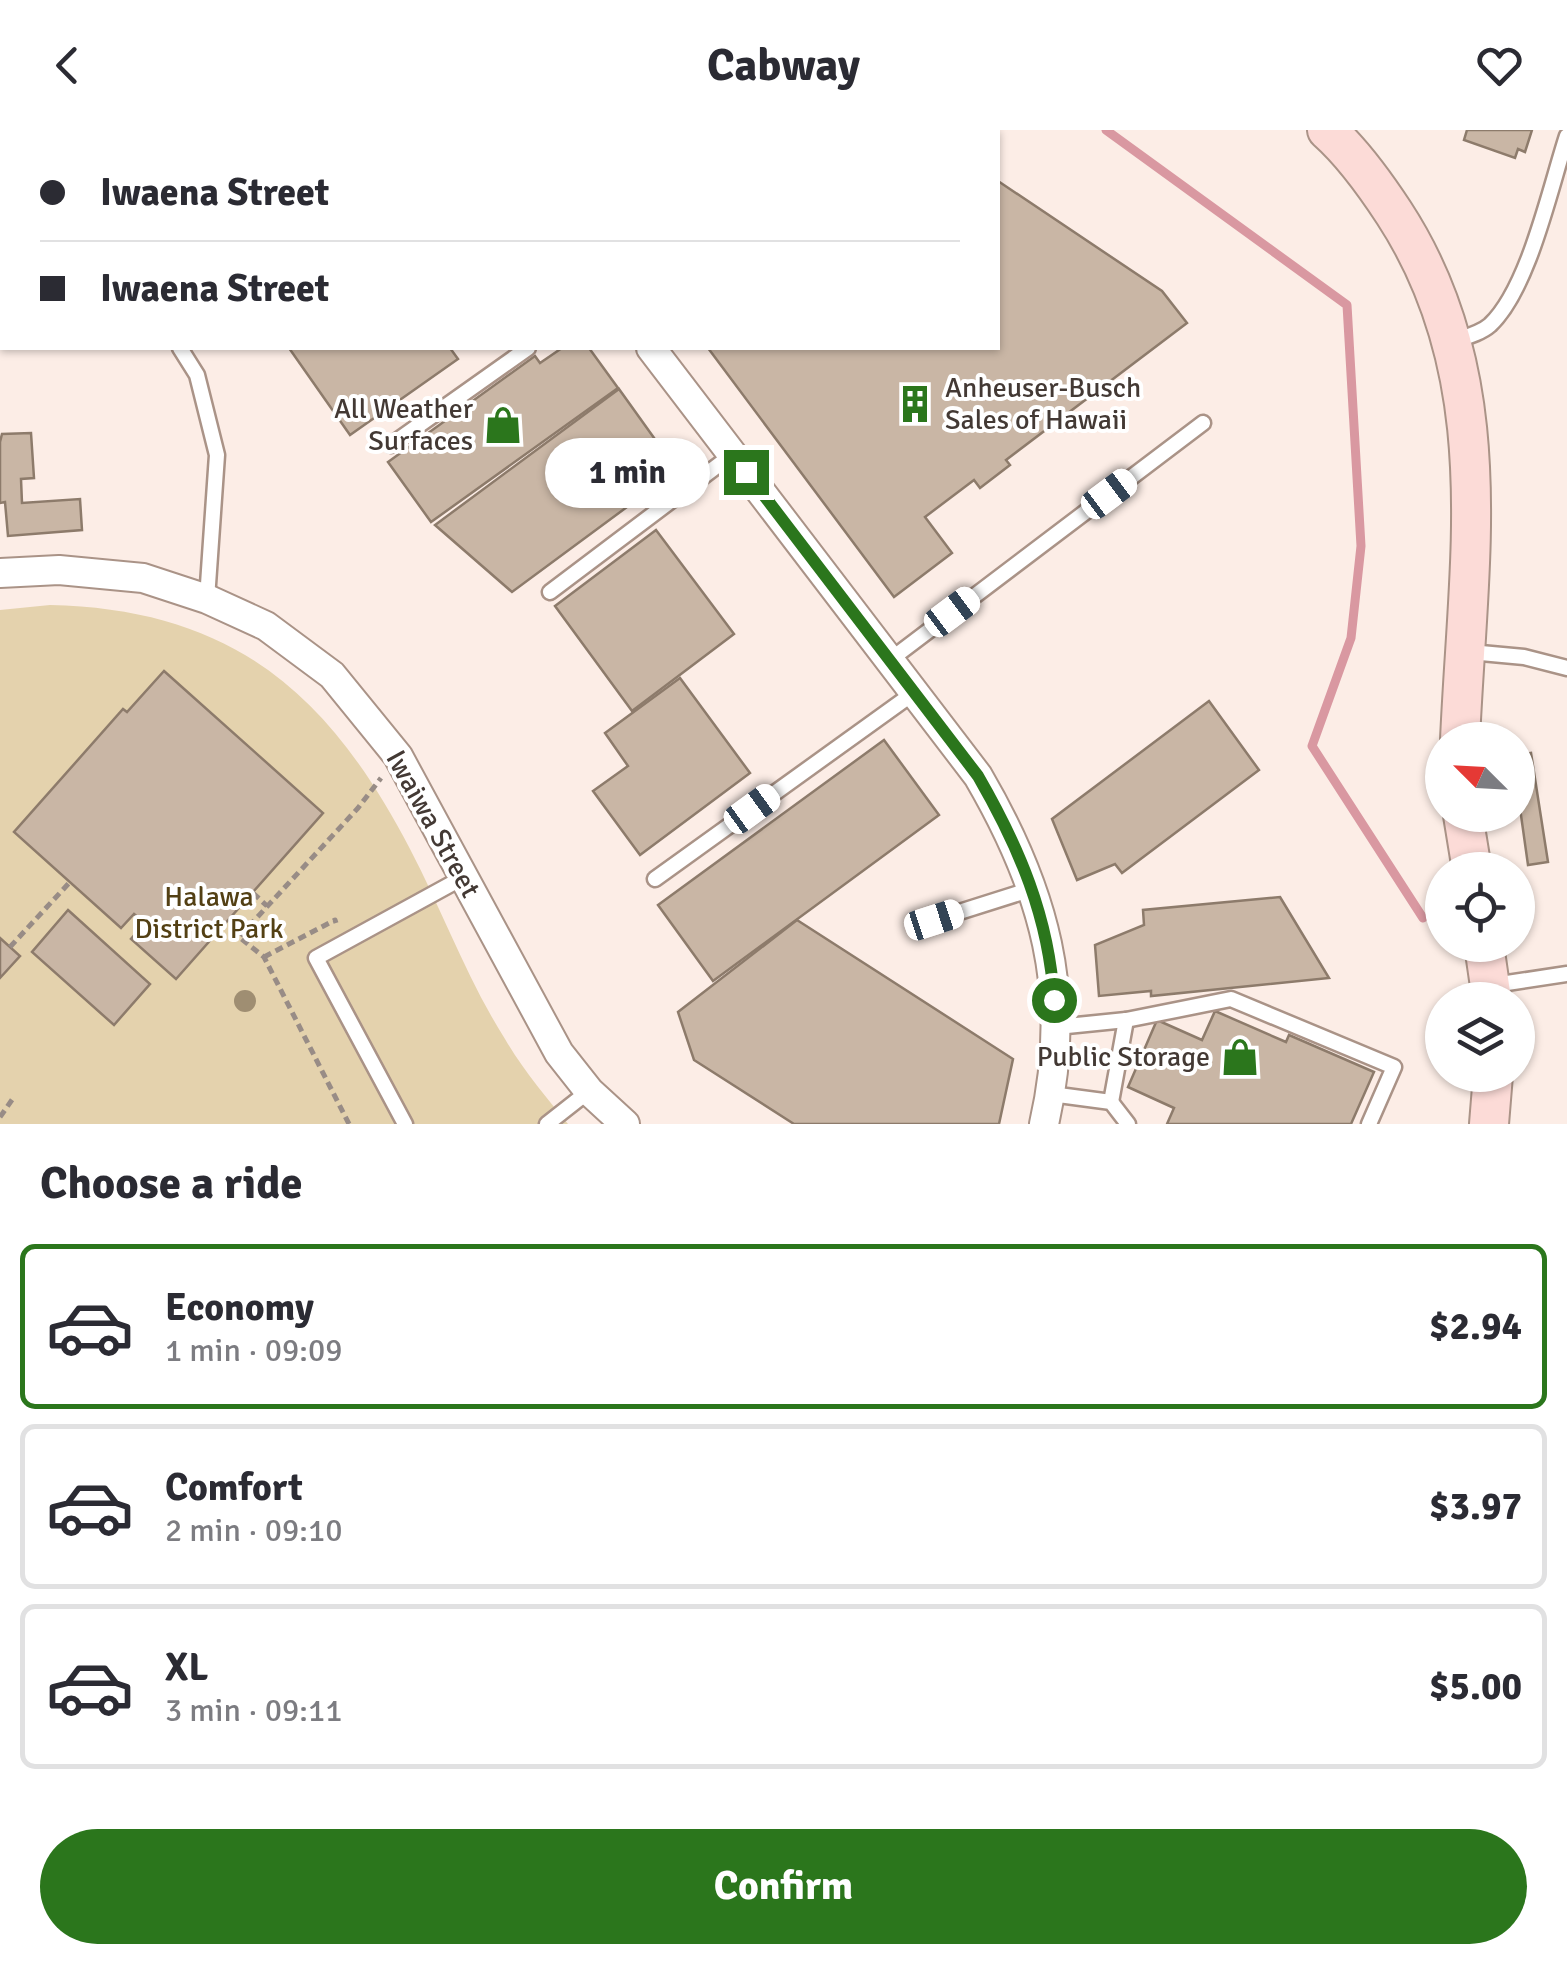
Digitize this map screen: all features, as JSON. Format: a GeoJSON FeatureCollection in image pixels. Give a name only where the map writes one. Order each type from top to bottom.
{"type":"FeatureCollection","features":[{"type":"Feature","properties":{"kind":"street"},"geometry":{"type":"LineString","coordinates":[[1326,130],[1363,170],[1403,227],[1435,287],[1454,342],[1471,460],[1472,527],[1461,722]]}},
{"type":"Feature","properties":{"kind":"street"},"geometry":{"type":"LineString","coordinates":[[654,350],[978,776],[1008,827],[1033,889],[1052,972],[1057,1027],[1044,1124]]}},
{"type":"Feature","properties":{"kind":"street","name":"Iwaiwa Street"},"geometry":{"type":"LineString","coordinates":[[0,573],[59,570],[143,578],[208,599],[266,626],[332,675],[398,756],[559,1053],[589,1091],[625,1124]]}},
{"type":"Feature","properties":{"kind":"street"},"geometry":{"type":"LineString","coordinates":[[1489,1124],[1492,1092]]}},
{"type":"Feature","properties":{"kind":"lane"},"geometry":{"type":"LineString","coordinates":[[1454,342],[1487,328],[1505,306],[1522,272],[1567,136]]}},
{"type":"Feature","properties":{"kind":"lane"},"geometry":{"type":"LineString","coordinates":[[181,350],[197,375],[217,455],[208,599]]}},
{"type":"Feature","properties":{"kind":"lane"},"geometry":{"type":"LineString","coordinates":[[391,445],[525,350]]}},
{"type":"Feature","properties":{"kind":"lane"},"geometry":{"type":"LineString","coordinates":[[890,660],[1204,423]]}},
{"type":"Feature","properties":{"kind":"lane"},"geometry":{"type":"LineString","coordinates":[[550,592],[733,454]]}},
{"type":"Feature","properties":{"kind":"lane"},"geometry":{"type":"LineString","coordinates":[[1464,651],[1524,657],[1567,668]]}},
{"type":"Feature","properties":{"kind":"lane"},"geometry":{"type":"LineString","coordinates":[[655,879],[915,692]]}},
{"type":"Feature","properties":{"kind":"lane"},"geometry":{"type":"LineString","coordinates":[[405,1124],[316,958],[464,877]]}},
{"type":"Feature","properties":{"kind":"lane"},"geometry":{"type":"LineString","coordinates":[[934,920],[1033,889]]}},
{"type":"Feature","properties":{"kind":"lane"},"geometry":{"type":"LineString","coordinates":[[1535,982],[1567,974]]}},
{"type":"Feature","properties":{"kind":"lane"},"geometry":{"type":"LineString","coordinates":[[1057,1027],[1126,1020],[1231,998],[1394,1067],[1370,1124]]}},
{"type":"Feature","properties":{"kind":"lane"},"geometry":{"type":"LineString","coordinates":[[1110,1102],[1126,1020]]}},
{"type":"Feature","properties":{"kind":"lane"},"geometry":{"type":"LineString","coordinates":[[547,1124],[589,1091]]}},
{"type":"Feature","properties":{"kind":"lane"},"geometry":{"type":"LineString","coordinates":[[1051,1094],[1110,1102],[1128,1124]]}},
{"type":"Feature","properties":{"kind":"path"},"geometry":{"type":"LineString","coordinates":[[349,1124],[264,956],[240,937],[358,808],[398,756]]}},
{"type":"Feature","properties":{"kind":"path"},"geometry":{"type":"LineString","coordinates":[[10,946],[70,882]]}},
{"type":"Feature","properties":{"kind":"path"},"geometry":{"type":"LineString","coordinates":[[253,893],[267,906]]}},
{"type":"Feature","properties":{"kind":"path"},"geometry":{"type":"LineString","coordinates":[[0,1117],[14,1097]]}},
{"type":"Feature","properties":{"kind":"green space","name":"Halawa District Park"},"geometry":{"type":"Polygon","coordinates":[[[50,605],[114,610],[172,623],[223,643],[268,670],[308,704],[345,746],[379,794],[491,1016],[527,1072],[568,1124],[0,1124],[0,610],[50,605]]]}},
{"type":"Feature","properties":{"kind":"building"},"geometry":{"type":"Polygon","coordinates":[[[1467,130],[1532,130],[1525,152],[1518,149],[1515,158],[1464,140],[1467,130]]]}},
{"type":"Feature","properties":{"kind":"building","name":"Anheuser-Busch Sales of Hawaii"},"geometry":{"type":"Polygon","coordinates":[[[1000,182],[1162,291],[1187,323],[1006,460],[1010,465],[980,488],[974,480],[925,517],[952,553],[894,597],[709,350],[1000,350],[1000,182]]]}},
{"type":"Feature","properties":{"kind":"building"},"geometry":{"type":"Polygon","coordinates":[[[290,350],[451,350],[458,359],[350,435],[290,350]]]}},
{"type":"Feature","properties":{"kind":"building","name":"All Weather Surfaces"},"geometry":{"type":"Polygon","coordinates":[[[559,350],[590,350],[618,388],[431,522],[388,462],[535,356],[540,363],[559,350]]]}},
{"type":"Feature","properties":{"kind":"building"},"geometry":{"type":"Polygon","coordinates":[[[619,389],[677,470],[512,592],[435,525],[619,389]]]}},
{"type":"Feature","properties":{"kind":"building"},"geometry":{"type":"Polygon","coordinates":[[[31,433],[34,478],[21,479],[22,503],[80,499],[82,530],[8,536],[5,502],[0,503],[0,442],[2,434],[31,433]]]}},
{"type":"Feature","properties":{"kind":"building"},"geometry":{"type":"Polygon","coordinates":[[[656,530],[734,634],[632,711],[555,606],[656,530]]]}},
{"type":"Feature","properties":{"kind":"building"},"geometry":{"type":"Polygon","coordinates":[[[164,671],[323,813],[176,979],[131,939],[145,923],[134,914],[121,928],[14,832],[123,709],[127,712],[164,671]]]}},
{"type":"Feature","properties":{"kind":"building"},"geometry":{"type":"Polygon","coordinates":[[[680,678],[750,773],[640,855],[593,791],[628,766],[605,733],[680,678]]]}},
{"type":"Feature","properties":{"kind":"building"},"geometry":{"type":"Polygon","coordinates":[[[1209,701],[1259,770],[1122,873],[1115,864],[1077,880],[1052,819],[1209,701]]]}},
{"type":"Feature","properties":{"kind":"building"},"geometry":{"type":"Polygon","coordinates":[[[884,740],[939,815],[713,981],[658,905],[884,740]]]}},
{"type":"Feature","properties":{"kind":"building"},"geometry":{"type":"Polygon","coordinates":[[[1535,779],[1548,862],[1535,864],[1535,852],[1526,852],[1523,832],[1535,832],[1535,779]]]}},
{"type":"Feature","properties":{"kind":"building"},"geometry":{"type":"Polygon","coordinates":[[[1280,897],[1329,978],[1151,996],[1151,991],[1099,996],[1095,945],[1144,925],[1143,910],[1280,897]]]}},
{"type":"Feature","properties":{"kind":"building"},"geometry":{"type":"Polygon","coordinates":[[[68,910],[150,984],[114,1025],[32,952],[68,910]]]}},
{"type":"Feature","properties":{"kind":"building"},"geometry":{"type":"Polygon","coordinates":[[[797,920],[1013,1059],[999,1124],[794,1124],[694,1060],[678,1012],[797,920]]]}},
{"type":"Feature","properties":{"kind":"building"},"geometry":{"type":"Polygon","coordinates":[[[0,938],[20,956],[0,978],[0,938]]]}},
{"type":"Feature","properties":{"kind":"building","name":"Public Storage"},"geometry":{"type":"Polygon","coordinates":[[[1215,1011],[1286,1042],[1289,1035],[1374,1072],[1351,1124],[1167,1124],[1174,1108],[1128,1087],[1157,1020],[1202,1040],[1215,1011]]]}},
{"type":"Feature","properties":{"kind":"waterway"},"geometry":{"type":"LineString","coordinates":[[1106,130],[1347,305],[1361,546],[1351,638],[1312,746],[1423,918]]}},
{"type":"Feature","properties":{"kind":"place","name":"Anheuser-Busch Sales of Hawaii"},"geometry":{"type":"Point","coordinates":[915,404]}},
{"type":"Feature","properties":{"kind":"place","name":"All Weather Surfaces"},"geometry":{"type":"Point","coordinates":[503,425]}},
{"type":"Feature","properties":{"kind":"place","name":"Public Storage"},"geometry":{"type":"Point","coordinates":[1240,1057]}},
{"type":"Feature","properties":{"kind":"route"},"geometry":{"type":"LineString","coordinates":[[746,472],[978,776],[1008,827],[1044,925],[1054,1000]]}}]}
